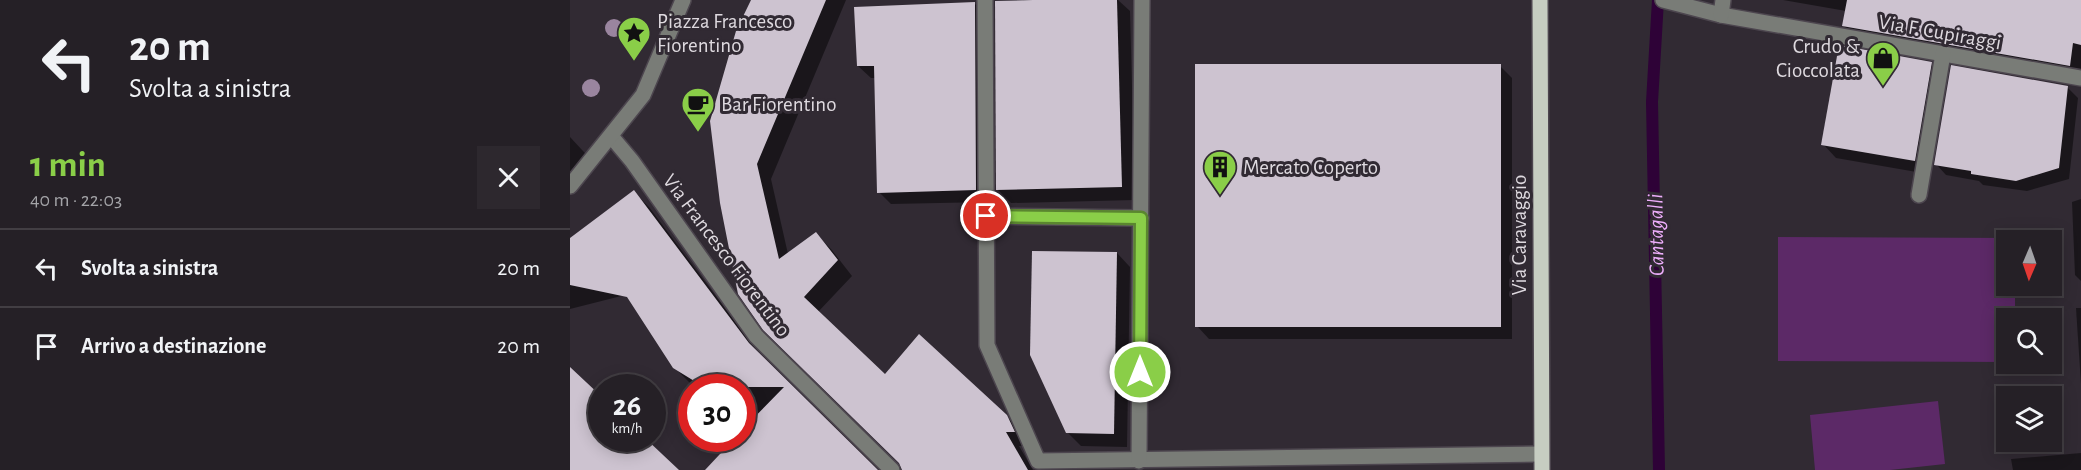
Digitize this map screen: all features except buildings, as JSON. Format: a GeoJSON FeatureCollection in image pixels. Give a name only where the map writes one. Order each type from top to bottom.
{"type":"FeatureCollection","features":[{"type":"Feature","properties":{"kind":"main road","name":"Via Caravaggio"},"geometry":{"type":"LineString","coordinates":[[1540,0],[1540,454],[1542,470]]}},
{"type":"Feature","properties":{"kind":"street"},"geometry":{"type":"LineString","coordinates":[[570,186],[643,95],[682,0]]}},
{"type":"Feature","properties":{"kind":"street"},"geometry":{"type":"LineString","coordinates":[[985,0],[987,345],[1038,461],[1071,466],[1139,461],[1540,454]]}},
{"type":"Feature","properties":{"kind":"street"},"geometry":{"type":"LineString","coordinates":[[1139,461],[1142,0]]}},
{"type":"Feature","properties":{"kind":"street","name":"Via F. Cupiraggi"},"geometry":{"type":"LineString","coordinates":[[1663,0],[1722,8],[1943,54],[2081,78]]}},
{"type":"Feature","properties":{"kind":"street"},"geometry":{"type":"LineString","coordinates":[[1919,195],[1943,54]]}},
{"type":"Feature","properties":{"kind":"street","name":"Via Francesco Fiorentino"},"geometry":{"type":"LineString","coordinates":[[611,136],[632,160],[756,336],[892,470]]}},
{"type":"Feature","properties":{"kind":"street"},"geometry":{"type":"LineString","coordinates":[[986,216],[1141,218]]}},
{"type":"Feature","properties":{"kind":"shaded area"},"geometry":{"type":"Polygon","coordinates":[[[1778,237],[1996,238],[1996,296],[2015,296],[2015,308],[1996,308],[1996,362],[1778,361],[1778,237]]]}},
{"type":"Feature","properties":{"kind":"shaded area"},"geometry":{"type":"Polygon","coordinates":[[[1938,401],[1945,464],[1890,470],[1815,470],[1810,415],[1938,401]]]}},
{"type":"Feature","properties":{"kind":"waterway","name":"Cantagalli"},"geometry":{"type":"LineString","coordinates":[[1658,0],[1652,102],[1659,470]]}},
{"type":"Feature","properties":{"kind":"place","name":"Piazza Francesco Fiorentino"},"geometry":{"type":"Point","coordinates":[634,62]}},
{"type":"Feature","properties":{"kind":"place","name":"Crudo & Cioccolata"},"geometry":{"type":"Point","coordinates":[1883,87]}},
{"type":"Feature","properties":{"kind":"place","name":"Bar Fiorentino"},"geometry":{"type":"Point","coordinates":[698,133]}},
{"type":"Feature","properties":{"kind":"place","name":"Mercato Coperto"},"geometry":{"type":"Point","coordinates":[1220,196]}},
{"type":"Feature","properties":{"kind":"route"},"geometry":{"type":"LineString","coordinates":[[986,216],[1141,218],[1140,372]]}}]}
